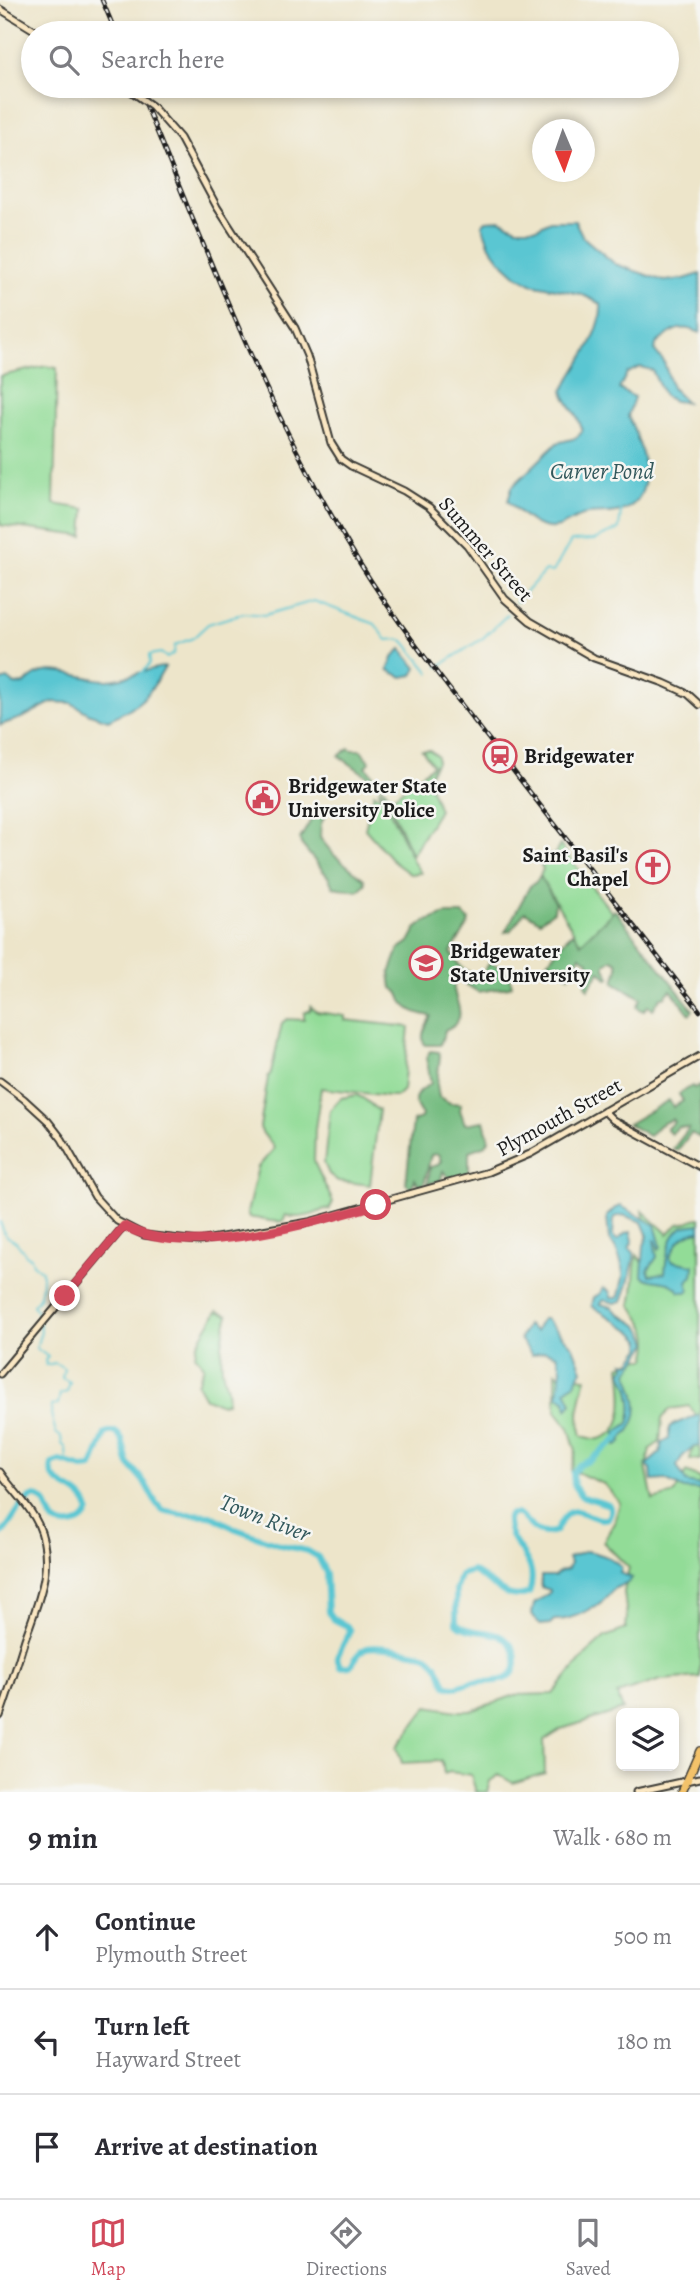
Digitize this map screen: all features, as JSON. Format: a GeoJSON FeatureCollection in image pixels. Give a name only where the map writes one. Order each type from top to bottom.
{"type":"FeatureCollection","features":[{"type":"Feature","properties":{"kind":"main road"},"geometry":{"type":"LineString","coordinates":[[0,9],[21,22]]}},
{"type":"Feature","properties":{"kind":"main road","name":"Summer Street"},"geometry":{"type":"LineString","coordinates":[[141,98],[152,106],[180,138],[217,207],[295,328],[305,352],[331,443],[341,459],[429,507],[463,541],[505,599],[530,621],[594,658],[664,683],[688,694],[700,705]]}},
{"type":"Feature","properties":{"kind":"main road","name":"Plymouth Street"},"geometry":{"type":"LineString","coordinates":[[0,1081],[24,1098],[48,1121],[65,1144],[95,1197],[117,1221],[148,1236],[199,1241],[299,1225],[494,1170],[524,1157],[700,1056]]}},
{"type":"Feature","properties":{"kind":"main road"},"geometry":{"type":"LineString","coordinates":[[614,1105],[614,1116],[621,1125]]}},
{"type":"Feature","properties":{"kind":"main road"},"geometry":{"type":"LineString","coordinates":[[603,1112],[609,1120],[700,1167]]}},
{"type":"Feature","properties":{"kind":"main road"},"geometry":{"type":"LineString","coordinates":[[108,1244],[117,1221]]}},
{"type":"Feature","properties":{"kind":"main road"},"geometry":{"type":"LineString","coordinates":[[0,1374],[124,1226]]}},
{"type":"Feature","properties":{"kind":"main road"},"geometry":{"type":"LineString","coordinates":[[0,1472],[37,1522],[43,1538],[46,1562],[44,1580],[0,1716]]}},
{"type":"Feature","properties":{"kind":"main road"},"geometry":{"type":"LineString","coordinates":[[682,1792],[700,1751]]}},
{"type":"Feature","properties":{"kind":"main road"},"geometry":{"type":"LineString","coordinates":[[636,1792],[700,1778]]}},
{"type":"Feature","properties":{"kind":"green space"},"geometry":{"type":"Polygon","coordinates":[[[46,366],[57,368],[54,504],[85,509],[83,536],[0,525],[0,376],[46,366]]]}},
{"type":"Feature","properties":{"kind":"green space"},"geometry":{"type":"Polygon","coordinates":[[[349,748],[361,750],[370,762],[366,767],[373,775],[373,780],[339,756],[349,748]]]}},
{"type":"Feature","properties":{"kind":"green space"},"geometry":{"type":"Polygon","coordinates":[[[422,750],[430,750],[437,756],[437,762],[427,778],[439,810],[412,855],[380,783],[392,798],[433,765],[422,750]]]}},
{"type":"Feature","properties":{"kind":"green space"},"geometry":{"type":"Polygon","coordinates":[[[379,788],[421,873],[410,874],[395,863],[365,829],[374,793],[381,799],[379,788]]]}},
{"type":"Feature","properties":{"kind":"green space"},"geometry":{"type":"Polygon","coordinates":[[[323,807],[326,812],[321,824],[320,838],[334,855],[364,879],[365,884],[358,891],[333,887],[329,878],[301,844],[300,839],[315,813],[323,807]]]}},
{"type":"Feature","properties":{"kind":"green space"},"geometry":{"type":"Polygon","coordinates":[[[560,845],[612,913],[581,944],[540,876],[543,869],[541,865],[546,857],[555,854],[560,845]]]}},
{"type":"Feature","properties":{"kind":"green space"},"geometry":{"type":"Polygon","coordinates":[[[540,876],[555,902],[554,911],[540,921],[525,912],[510,931],[505,932],[530,886],[540,876]]]}},
{"type":"Feature","properties":{"kind":"green space"},"geometry":{"type":"Polygon","coordinates":[[[615,910],[693,1010],[690,1014],[671,990],[661,997],[653,1009],[648,1006],[643,1011],[637,1007],[641,998],[614,982],[618,968],[617,962],[612,959],[605,964],[610,977],[607,978],[600,971],[588,989],[589,962],[580,956],[569,976],[548,962],[573,932],[581,943],[615,910]]]}},
{"type":"Feature","properties":{"kind":"green space"},"geometry":{"type":"Polygon","coordinates":[[[446,914],[463,914],[469,920],[451,952],[459,964],[479,976],[490,962],[508,972],[512,985],[478,992],[461,981],[454,981],[460,1014],[458,1020],[445,1030],[440,1045],[425,1045],[423,1034],[431,1016],[415,1012],[405,1005],[398,992],[392,988],[390,973],[399,949],[409,942],[416,929],[425,922],[446,914]]]}},
{"type":"Feature","properties":{"kind":"green space"},"geometry":{"type":"Polygon","coordinates":[[[311,1007],[317,1012],[345,1016],[345,1020],[409,1027],[403,1090],[397,1096],[389,1096],[321,1088],[315,1129],[314,1162],[333,1202],[329,1210],[324,1209],[300,1217],[286,1215],[283,1221],[278,1222],[249,1218],[247,1213],[258,1167],[274,1149],[260,1127],[268,1077],[282,1023],[287,1019],[304,1020],[304,1013],[311,1010],[311,1007]]]}},
{"type":"Feature","properties":{"kind":"green space"},"geometry":{"type":"Polygon","coordinates":[[[430,1051],[439,1052],[440,1055],[437,1085],[439,1097],[450,1103],[461,1104],[460,1110],[465,1124],[484,1121],[489,1140],[486,1145],[469,1151],[469,1173],[450,1179],[443,1171],[441,1180],[428,1184],[430,1167],[441,1161],[438,1154],[431,1155],[424,1184],[418,1185],[415,1179],[411,1189],[406,1183],[413,1121],[422,1115],[415,1100],[431,1083],[426,1058],[430,1051]]]}},
{"type":"Feature","properties":{"kind":"green space"},"geometry":{"type":"Polygon","coordinates":[[[700,1085],[700,1138],[691,1133],[677,1151],[673,1149],[689,1128],[678,1127],[671,1134],[666,1129],[674,1122],[672,1119],[659,1125],[649,1136],[628,1124],[669,1100],[673,1107],[683,1101],[679,1094],[692,1086],[694,1088],[700,1085]]]}},
{"type":"Feature","properties":{"kind":"green space"},"geometry":{"type":"Polygon","coordinates":[[[356,1095],[379,1110],[370,1185],[338,1181],[329,1174],[324,1163],[330,1110],[341,1098],[356,1095]]]}},
{"type":"Feature","properties":{"kind":"green space"},"geometry":{"type":"Polygon","coordinates":[[[643,1211],[668,1234],[678,1224],[700,1218],[700,1420],[689,1406],[670,1409],[662,1419],[660,1442],[650,1449],[646,1467],[653,1500],[674,1494],[686,1472],[700,1478],[700,1677],[661,1680],[617,1694],[622,1708],[616,1708],[616,1712],[561,1729],[544,1740],[545,1773],[513,1783],[499,1775],[490,1781],[487,1792],[476,1792],[471,1775],[450,1772],[444,1774],[442,1761],[402,1763],[397,1747],[428,1706],[471,1711],[515,1695],[553,1694],[586,1654],[605,1637],[626,1629],[624,1592],[629,1568],[603,1542],[614,1523],[620,1503],[604,1484],[571,1470],[576,1451],[569,1428],[556,1411],[556,1372],[568,1385],[578,1377],[586,1378],[579,1421],[582,1436],[597,1439],[609,1435],[616,1428],[622,1408],[620,1366],[636,1359],[646,1359],[648,1350],[647,1330],[631,1305],[637,1255],[646,1266],[649,1247],[643,1211]]]}},
{"type":"Feature","properties":{"kind":"green space"},"geometry":{"type":"Polygon","coordinates":[[[217,1311],[228,1315],[221,1355],[228,1398],[227,1402],[222,1404],[205,1398],[197,1384],[204,1366],[195,1355],[197,1345],[217,1311]]]}},
{"type":"Feature","properties":{"kind":"green space"},"geometry":{"type":"Polygon","coordinates":[[[700,1420],[700,1460],[690,1459],[700,1420]]]}},
{"type":"Feature","properties":{"kind":"water","name":"Carver Pond"},"geometry":{"type":"Polygon","coordinates":[[[500,220],[517,228],[537,228],[550,221],[575,221],[583,237],[615,264],[664,281],[700,274],[700,333],[687,329],[676,330],[656,344],[655,351],[664,362],[672,388],[686,402],[674,401],[664,396],[652,370],[640,367],[627,373],[619,389],[634,397],[628,416],[642,452],[645,479],[636,501],[626,509],[583,515],[551,528],[530,521],[508,501],[512,487],[557,443],[576,438],[582,432],[579,420],[563,391],[594,338],[601,315],[601,304],[581,294],[531,284],[516,275],[490,246],[482,225],[486,221],[500,220]]]}},
{"type":"Feature","properties":{"kind":"water"},"geometry":{"type":"Polygon","coordinates":[[[401,649],[417,668],[413,675],[402,677],[388,670],[394,656],[401,649]]]}},
{"type":"Feature","properties":{"kind":"water"},"geometry":{"type":"Polygon","coordinates":[[[165,667],[142,699],[108,720],[71,703],[52,702],[24,717],[0,725],[0,681],[8,679],[15,685],[25,684],[33,676],[53,671],[107,680],[165,667]]]}},
{"type":"Feature","properties":{"kind":"water"},"geometry":{"type":"Polygon","coordinates":[[[621,1206],[655,1225],[661,1246],[659,1249],[654,1240],[657,1257],[648,1270],[650,1275],[665,1273],[669,1247],[678,1230],[700,1224],[700,1231],[682,1239],[670,1256],[672,1261],[694,1265],[693,1276],[687,1281],[689,1290],[680,1292],[672,1284],[642,1276],[644,1245],[648,1236],[642,1222],[623,1215],[614,1217],[613,1236],[617,1240],[631,1232],[633,1241],[629,1248],[634,1253],[633,1261],[622,1301],[615,1303],[604,1300],[600,1304],[612,1307],[637,1325],[648,1343],[628,1373],[636,1401],[636,1415],[630,1430],[616,1446],[615,1433],[629,1423],[631,1410],[622,1370],[626,1367],[624,1362],[630,1363],[641,1348],[641,1340],[632,1331],[592,1306],[594,1297],[600,1294],[603,1288],[610,1292],[611,1298],[619,1296],[623,1268],[616,1248],[609,1240],[607,1216],[621,1206]]]}},
{"type":"Feature","properties":{"kind":"water"},"geometry":{"type":"Polygon","coordinates":[[[542,1319],[546,1319],[573,1347],[582,1370],[575,1383],[566,1390],[572,1403],[567,1409],[565,1400],[558,1396],[561,1368],[557,1355],[545,1351],[532,1355],[520,1339],[527,1325],[536,1331],[542,1319]]]}},
{"type":"Feature","properties":{"kind":"water"},"geometry":{"type":"Polygon","coordinates":[[[700,1415],[700,1446],[694,1446],[677,1466],[686,1482],[700,1485],[700,1490],[684,1489],[665,1480],[652,1481],[651,1469],[646,1465],[660,1453],[662,1442],[669,1439],[669,1427],[700,1415]]]}},
{"type":"Feature","properties":{"kind":"water"},"geometry":{"type":"Polygon","coordinates":[[[586,1551],[619,1564],[622,1568],[620,1573],[632,1578],[613,1589],[603,1601],[587,1611],[540,1625],[532,1614],[534,1604],[550,1592],[541,1587],[541,1576],[554,1576],[568,1569],[568,1558],[586,1551]]]}},
{"type":"Feature","properties":{"kind":"waterway"},"geometry":{"type":"LineString","coordinates":[[516,602],[545,571],[553,572],[571,541],[594,540],[619,529],[621,511]]}},
{"type":"Feature","properties":{"kind":"waterway"},"geometry":{"type":"LineString","coordinates":[[140,674],[150,664],[149,655],[161,653],[167,658],[174,653],[175,645],[193,638],[208,624],[244,613],[265,615],[314,601],[375,624],[387,640],[399,639],[405,642],[430,673]]}},
{"type":"Feature","properties":{"kind":"waterway"},"geometry":{"type":"LineString","coordinates":[[438,667],[483,638],[508,614]]}},
{"type":"Feature","properties":{"kind":"waterway"},"geometry":{"type":"LineString","coordinates":[[0,1222],[5,1235],[16,1242],[42,1271],[40,1294],[33,1305],[41,1331],[36,1348],[48,1357],[45,1360],[46,1365],[55,1363],[64,1368],[62,1378],[70,1382],[67,1392],[60,1394],[58,1404],[52,1406],[51,1414],[56,1433],[66,1448],[67,1462]]}},
{"type":"Feature","properties":{"kind":"waterway","name":"Town River"},"geometry":{"type":"LineString","coordinates":[[0,1535],[25,1502],[36,1496],[45,1502],[54,1522],[69,1525],[83,1520],[89,1511],[86,1503],[55,1478],[52,1464],[60,1461],[83,1468],[92,1467],[105,1434],[116,1432],[122,1439],[128,1463],[162,1510],[210,1515],[236,1529],[281,1545],[308,1551],[318,1557],[326,1573],[328,1612],[350,1631],[337,1657],[340,1667],[350,1666],[364,1649],[386,1648],[429,1657],[437,1666],[446,1685],[456,1687],[473,1682],[501,1680],[507,1678],[515,1669],[515,1653],[505,1639],[492,1633],[469,1630],[456,1623],[456,1589],[460,1575],[472,1571],[506,1593],[521,1596],[529,1593],[531,1570],[512,1537],[508,1517],[511,1514],[519,1514],[535,1529],[544,1533],[556,1531],[570,1512],[608,1518],[611,1511],[609,1505],[581,1496],[574,1486],[573,1473],[579,1465],[591,1460],[620,1436]]}},
{"type":"Feature","properties":{"kind":"railway"},"geometry":{"type":"LineString","coordinates":[[102,0],[111,21]]}},
{"type":"Feature","properties":{"kind":"railway"},"geometry":{"type":"LineString","coordinates":[[143,98],[266,388],[295,447],[359,562],[431,665],[700,1011]]}},
{"type":"Feature","properties":{"kind":"place","name":"Bridgewater"},"geometry":{"type":"Point","coordinates":[500,756]}},
{"type":"Feature","properties":{"kind":"place","name":"Bridgewater State University Police"},"geometry":{"type":"Point","coordinates":[263,798]}},
{"type":"Feature","properties":{"kind":"place","name":"Saint Basil's Chapel"},"geometry":{"type":"Point","coordinates":[653,867]}},
{"type":"Feature","properties":{"kind":"place","name":"Bridgewater State University"},"geometry":{"type":"Point","coordinates":[426,963]}},
{"type":"Feature","properties":{"kind":"route"},"geometry":{"type":"LineString","coordinates":[[65,1296],[124,1226],[148,1236],[179,1241],[203,1241],[289,1227],[376,1205]]}}]}
